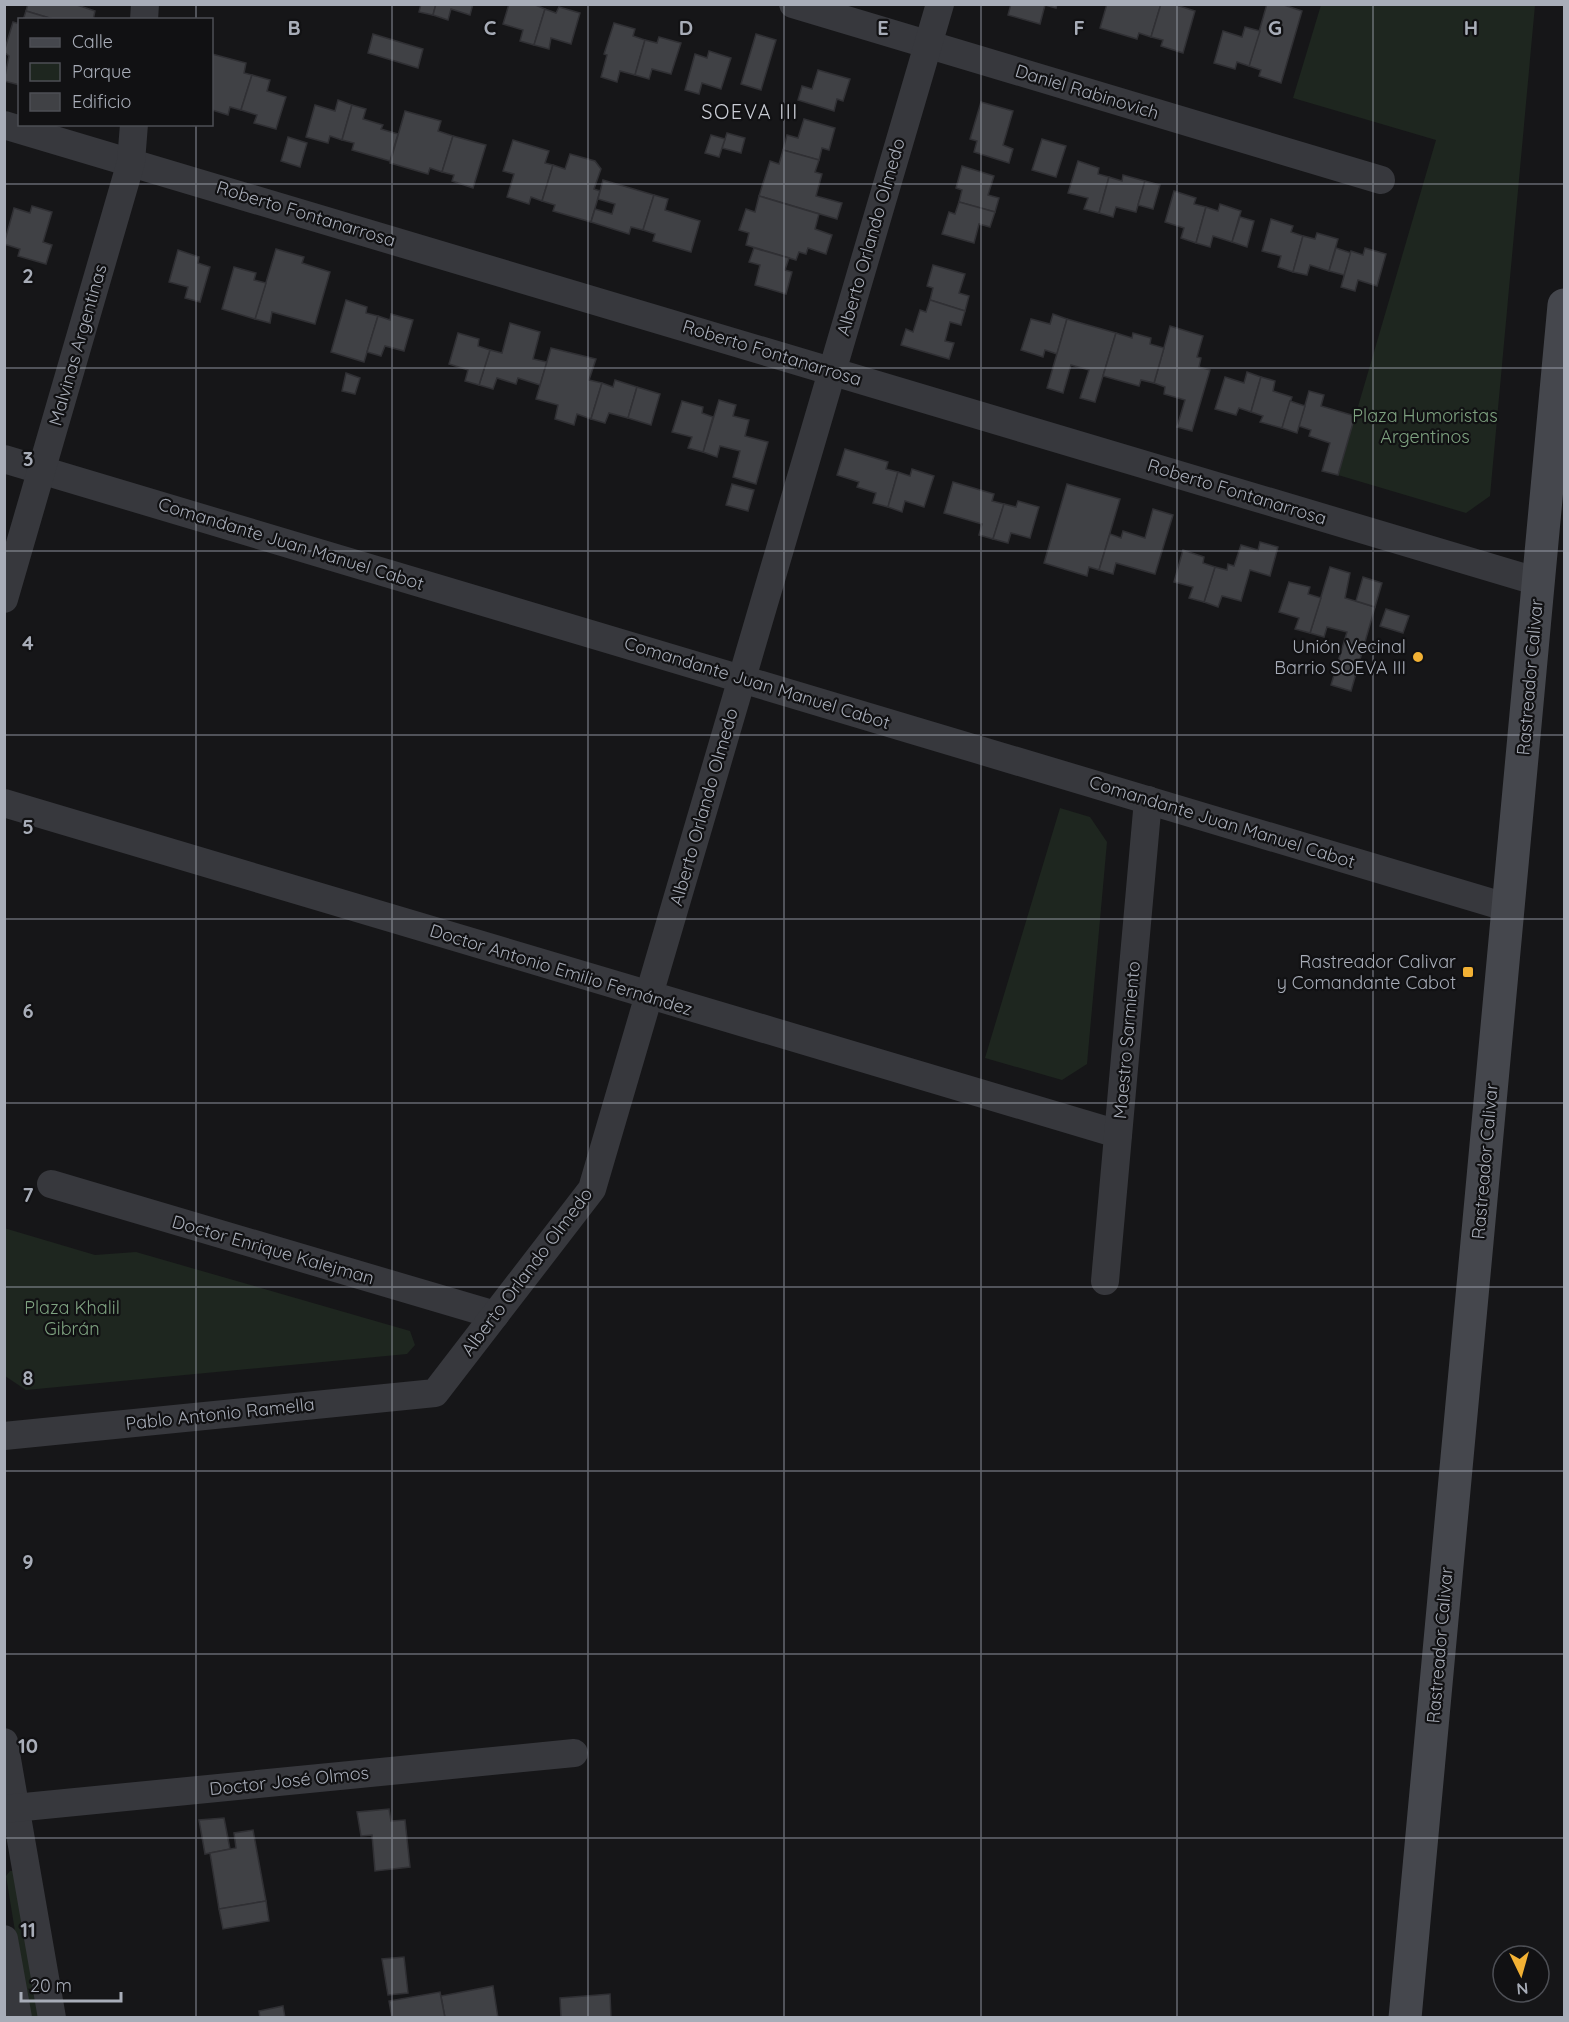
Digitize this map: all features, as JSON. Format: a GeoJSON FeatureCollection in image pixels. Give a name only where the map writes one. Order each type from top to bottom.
{"type":"FeatureCollection","features":[{"type":"Feature","properties":{"kind":"main road","name":"Rastreador Calivar"},"geometry":{"type":"LineString","coordinates":[[1406,2018],[1564,305]]}},
{"type":"Feature","properties":{"kind":"street","name":"Daniel Rabinovich"},"geometry":{"type":"LineString","coordinates":[[793,4],[1381,180]]}},
{"type":"Feature","properties":{"kind":"street","name":"Alberto Orlando Olmedo"},"geometry":{"type":"LineString","coordinates":[[435,1393],[592,1189],[940,4]]}},
{"type":"Feature","properties":{"kind":"street","name":"Roberto Fontanarrosa"},"geometry":{"type":"LineString","coordinates":[[4,125],[1539,582]]}},
{"type":"Feature","properties":{"kind":"street","name":"Malvinas Argentinas"},"geometry":{"type":"LineString","coordinates":[[4,599],[130,162],[134,126]]}},
{"type":"Feature","properties":{"kind":"street","name":"Comandante Juan Manuel Cabot"},"geometry":{"type":"LineString","coordinates":[[4,459],[1509,908]]}},
{"type":"Feature","properties":{"kind":"street","name":"Maestro Sarmiento"},"geometry":{"type":"LineString","coordinates":[[1105,1281],[1149,800]]}},
{"type":"Feature","properties":{"kind":"street","name":"Doctor Antonio Emilio Fernández"},"geometry":{"type":"LineString","coordinates":[[4,803],[1118,1134]]}},
{"type":"Feature","properties":{"kind":"street","name":"Doctor Enrique Kalejman"},"geometry":{"type":"LineString","coordinates":[[51,1184],[495,1315]]}},
{"type":"Feature","properties":{"kind":"street","name":"Pablo Antonio Ramella"},"geometry":{"type":"LineString","coordinates":[[4,1436],[435,1393]]}},
{"type":"Feature","properties":{"kind":"street"},"geometry":{"type":"LineString","coordinates":[[4,1742],[10,1809],[52,2018]]}},
{"type":"Feature","properties":{"kind":"street","name":"Doctor José Olmos"},"geometry":{"type":"LineString","coordinates":[[10,1809],[574,1753]]}},
{"type":"Feature","properties":{"kind":"street"},"geometry":{"type":"LineString","coordinates":[[4,1939],[18,2018]]}},
{"type":"Feature","properties":{"kind":"green space","name":"Plaza Humoristas Argentinos"},"geometry":{"type":"Polygon","coordinates":[[[1321,5],[1535,5],[1490,496],[1466,513],[1338,475],[1436,140],[1293,98],[1321,5]]]}},
{"type":"Feature","properties":{"kind":"green space"},"geometry":{"type":"Polygon","coordinates":[[[1060,808],[1090,817],[1107,842],[1087,1064],[1062,1080],[985,1058],[1060,808]]]}},
{"type":"Feature","properties":{"kind":"green space","name":"Plaza Khalil Gibrán"},"geometry":{"type":"Polygon","coordinates":[[[4,1228],[95,1255],[136,1252],[410,1331],[415,1345],[407,1354],[26,1390],[5,1376],[4,1228]]]}},
{"type":"Feature","properties":{"kind":"green space"},"geometry":{"type":"Polygon","coordinates":[[[13,1871],[40,2017],[29,2017],[6,1876],[13,1871]]]}},
{"type":"Feature","properties":{"kind":"building"},"geometry":{"type":"Polygon","coordinates":[[[28,4],[74,4],[95,11],[93,18],[49,18],[26,11],[28,4]]]}},
{"type":"Feature","properties":{"kind":"building"},"geometry":{"type":"Polygon","coordinates":[[[421,4],[436,4],[433,15],[419,12],[421,4]]]}},
{"type":"Feature","properties":{"kind":"building"},"geometry":{"type":"Polygon","coordinates":[[[436,4],[473,4],[470,15],[451,9],[448,20],[433,15],[436,4]]]}},
{"type":"Feature","properties":{"kind":"building"},"geometry":{"type":"Polygon","coordinates":[[[509,4],[533,4],[545,9],[534,45],[520,41],[523,30],[503,24],[509,4]]]}},
{"type":"Feature","properties":{"kind":"building"},"geometry":{"type":"Polygon","coordinates":[[[1011,4],[1057,4],[1056,8],[1045,5],[1040,24],[1008,15],[1011,4]]]}},
{"type":"Feature","properties":{"kind":"building"},"geometry":{"type":"Polygon","coordinates":[[[1107,4],[1161,4],[1151,37],[1139,33],[1137,39],[1100,28],[1107,4]]]}},
{"type":"Feature","properties":{"kind":"building"},"geometry":{"type":"Polygon","coordinates":[[[1161,4],[1173,4],[1195,11],[1183,53],[1161,46],[1163,40],[1151,37],[1161,4]]]}},
{"type":"Feature","properties":{"kind":"building"},"geometry":{"type":"Polygon","coordinates":[[[1267,4],[1281,4],[1302,11],[1281,83],[1259,76],[1261,70],[1249,66],[1267,4]]]}},
{"type":"Feature","properties":{"kind":"building"},"geometry":{"type":"Polygon","coordinates":[[[559,7],[580,13],[571,44],[551,38],[549,49],[534,45],[545,9],[556,13],[559,7]]]}},
{"type":"Feature","properties":{"kind":"building"},"geometry":{"type":"Polygon","coordinates":[[[26,11],[49,18],[24,18],[26,11]]]}},
{"type":"Feature","properties":{"kind":"building"},"geometry":{"type":"Polygon","coordinates":[[[13,22],[18,23],[18,84],[4,81],[9,56],[4,52],[13,22]]]}},
{"type":"Feature","properties":{"kind":"building"},"geometry":{"type":"Polygon","coordinates":[[[614,23],[635,29],[633,36],[645,40],[635,75],[620,71],[617,82],[601,77],[607,55],[604,54],[614,23]]]}},
{"type":"Feature","properties":{"kind":"building"},"geometry":{"type":"Polygon","coordinates":[[[1245,27],[1260,31],[1249,66],[1237,62],[1235,69],[1214,63],[1223,31],[1242,37],[1245,27]]]}},
{"type":"Feature","properties":{"kind":"building"},"geometry":{"type":"Polygon","coordinates":[[[373,34],[423,49],[418,68],[368,53],[373,34]]]}},
{"type":"Feature","properties":{"kind":"building"},"geometry":{"type":"Polygon","coordinates":[[[756,34],[776,40],[761,90],[741,84],[756,34]]]}},
{"type":"Feature","properties":{"kind":"building"},"geometry":{"type":"Polygon","coordinates":[[[659,37],[681,43],[671,74],[652,69],[649,79],[635,75],[645,40],[657,43],[659,37]]]}},
{"type":"Feature","properties":{"kind":"building"},"geometry":{"type":"Polygon","coordinates":[[[709,51],[731,58],[721,89],[702,83],[699,94],[685,90],[695,54],[707,58],[709,51]]]}},
{"type":"Feature","properties":{"kind":"building"},"geometry":{"type":"Polygon","coordinates":[[[213,54],[246,63],[244,73],[252,75],[241,110],[230,107],[228,115],[213,110],[213,54]]]}},
{"type":"Feature","properties":{"kind":"building"},"geometry":{"type":"Polygon","coordinates":[[[818,70],[850,79],[843,101],[837,99],[834,111],[798,100],[802,86],[812,89],[818,70]]]}},
{"type":"Feature","properties":{"kind":"building"},"geometry":{"type":"Polygon","coordinates":[[[252,75],[270,80],[267,91],[286,97],[276,129],[254,123],[257,115],[241,110],[252,75]]]}},
{"type":"Feature","properties":{"kind":"building"},"geometry":{"type":"Polygon","coordinates":[[[338,100],[352,105],[342,140],[330,136],[328,143],[306,137],[315,105],[335,111],[338,100]]]}},
{"type":"Feature","properties":{"kind":"building"},"geometry":{"type":"Polygon","coordinates":[[[981,102],[1013,111],[1003,145],[1013,149],[1009,163],[974,152],[977,141],[970,139],[981,102]]]}},
{"type":"Feature","properties":{"kind":"building"},"geometry":{"type":"Polygon","coordinates":[[[352,105],[366,109],[363,119],[383,125],[381,129],[398,134],[390,161],[352,150],[354,143],[342,140],[352,105]]]}},
{"type":"Feature","properties":{"kind":"building"},"geometry":{"type":"Polygon","coordinates":[[[405,111],[441,121],[438,131],[453,136],[442,172],[430,168],[428,174],[390,163],[405,111]]]}},
{"type":"Feature","properties":{"kind":"building"},"geometry":{"type":"Polygon","coordinates":[[[804,119],[835,128],[829,150],[822,148],[819,160],[783,150],[787,135],[798,138],[804,119]]]}},
{"type":"Feature","properties":{"kind":"building"},"geometry":{"type":"Polygon","coordinates":[[[727,133],[745,138],[741,153],[722,148],[727,133]]]}},
{"type":"Feature","properties":{"kind":"building"},"geometry":{"type":"Polygon","coordinates":[[[711,135],[725,139],[719,157],[705,153],[711,135]]]}},
{"type":"Feature","properties":{"kind":"building"},"geometry":{"type":"Polygon","coordinates":[[[453,136],[486,145],[473,188],[452,181],[454,175],[442,172],[453,136]]]}},
{"type":"Feature","properties":{"kind":"building"},"geometry":{"type":"Polygon","coordinates":[[[288,137],[307,143],[300,167],[281,161],[288,137]]]}},
{"type":"Feature","properties":{"kind":"building"},"geometry":{"type":"Polygon","coordinates":[[[1042,139],[1066,146],[1056,177],[1032,170],[1042,139]]]}},
{"type":"Feature","properties":{"kind":"building"},"geometry":{"type":"Polygon","coordinates":[[[513,140],[549,151],[545,163],[553,165],[542,201],[531,197],[529,204],[507,197],[514,174],[503,171],[513,140]]]}},
{"type":"Feature","properties":{"kind":"building"},"geometry":{"type":"Polygon","coordinates":[[[783,150],[819,160],[815,172],[822,174],[816,196],[842,203],[837,219],[759,196],[770,161],[779,164],[783,150]]]}},
{"type":"Feature","properties":{"kind":"building"},"geometry":{"type":"Polygon","coordinates":[[[570,154],[595,161],[601,169],[594,189],[600,191],[591,222],[553,211],[555,205],[542,201],[553,165],[565,169],[570,154]]]}},
{"type":"Feature","properties":{"kind":"building"},"geometry":{"type":"Polygon","coordinates":[[[1078,161],[1099,168],[1098,174],[1109,177],[1099,213],[1084,209],[1088,198],[1068,193],[1078,161]]]}},
{"type":"Feature","properties":{"kind":"building"},"geometry":{"type":"Polygon","coordinates":[[[962,166],[994,176],[988,195],[999,198],[995,212],[959,202],[962,190],[956,188],[962,166]]]}},
{"type":"Feature","properties":{"kind":"building"},"geometry":{"type":"Polygon","coordinates":[[[1123,175],[1145,181],[1136,212],[1116,207],[1113,217],[1099,213],[1109,177],[1122,181],[1123,175]]]}},
{"type":"Feature","properties":{"kind":"building"},"geometry":{"type":"Polygon","coordinates":[[[603,180],[654,195],[643,230],[631,227],[629,234],[591,222],[595,209],[612,214],[615,204],[598,199],[603,180]]]}},
{"type":"Feature","properties":{"kind":"building"},"geometry":{"type":"Polygon","coordinates":[[[1145,181],[1160,185],[1153,209],[1138,205],[1145,181]]]}},
{"type":"Feature","properties":{"kind":"building"},"geometry":{"type":"Polygon","coordinates":[[[1174,191],[1196,198],[1194,204],[1206,207],[1196,243],[1181,238],[1184,228],[1165,222],[1174,191]]]}},
{"type":"Feature","properties":{"kind":"building"},"geometry":{"type":"Polygon","coordinates":[[[654,195],[668,199],[665,210],[700,221],[691,252],[653,241],[655,234],[643,230],[654,195]]]}},
{"type":"Feature","properties":{"kind":"building"},"geometry":{"type":"Polygon","coordinates":[[[759,196],[819,214],[815,229],[832,235],[826,254],[808,248],[806,254],[799,252],[796,260],[746,245],[749,233],[739,230],[746,209],[755,212],[759,196]]]}},
{"type":"Feature","properties":{"kind":"building"},"geometry":{"type":"Polygon","coordinates":[[[959,202],[995,212],[990,227],[979,224],[974,243],[942,234],[949,212],[955,214],[959,202]]]}},
{"type":"Feature","properties":{"kind":"building"},"geometry":{"type":"Polygon","coordinates":[[[1220,204],[1241,211],[1232,242],[1213,236],[1210,247],[1196,243],[1206,207],[1218,211],[1220,204]]]}},
{"type":"Feature","properties":{"kind":"building"},"geometry":{"type":"Polygon","coordinates":[[[32,206],[52,212],[43,242],[52,245],[46,264],[18,256],[20,249],[4,244],[14,208],[30,213],[32,206]]]}},
{"type":"Feature","properties":{"kind":"building"},"geometry":{"type":"Polygon","coordinates":[[[1240,217],[1254,221],[1247,247],[1232,242],[1240,217]]]}},
{"type":"Feature","properties":{"kind":"building"},"geometry":{"type":"Polygon","coordinates":[[[1271,219],[1293,226],[1291,232],[1303,236],[1293,272],[1278,267],[1281,256],[1262,251],[1271,219]]]}},
{"type":"Feature","properties":{"kind":"building"},"geometry":{"type":"Polygon","coordinates":[[[1317,233],[1338,239],[1329,271],[1310,265],[1307,275],[1293,272],[1303,236],[1315,239],[1317,233]]]}},
{"type":"Feature","properties":{"kind":"building"},"geometry":{"type":"Polygon","coordinates":[[[754,248],[789,258],[785,270],[792,272],[786,294],[755,285],[760,265],[749,262],[754,248]]]}},
{"type":"Feature","properties":{"kind":"building"},"geometry":{"type":"Polygon","coordinates":[[[1336,248],[1351,253],[1344,275],[1329,271],[1336,248]]]}},
{"type":"Feature","properties":{"kind":"building"},"geometry":{"type":"Polygon","coordinates":[[[1365,248],[1386,254],[1377,286],[1358,280],[1355,291],[1341,287],[1351,251],[1363,255],[1365,248]]]}},
{"type":"Feature","properties":{"kind":"building"},"geometry":{"type":"Polygon","coordinates":[[[276,249],[304,257],[302,263],[330,272],[315,324],[272,312],[270,323],[255,319],[276,249]]]}},
{"type":"Feature","properties":{"kind":"building"},"geometry":{"type":"Polygon","coordinates":[[[178,250],[199,257],[198,263],[210,267],[200,302],[185,298],[188,287],[169,282],[178,250]]]}},
{"type":"Feature","properties":{"kind":"building"},"geometry":{"type":"Polygon","coordinates":[[[933,265],[965,274],[959,293],[969,296],[965,311],[930,300],[933,288],[927,286],[933,265]]]}},
{"type":"Feature","properties":{"kind":"building"},"geometry":{"type":"Polygon","coordinates":[[[234,267],[256,273],[254,280],[266,283],[255,319],[222,309],[234,267]]]}},
{"type":"Feature","properties":{"kind":"building"},"geometry":{"type":"Polygon","coordinates":[[[346,300],[367,307],[366,313],[378,316],[364,362],[331,352],[346,300]]]}},
{"type":"Feature","properties":{"kind":"building"},"geometry":{"type":"Polygon","coordinates":[[[930,300],[965,311],[961,325],[950,322],[945,341],[954,343],[949,359],[901,345],[906,329],[913,332],[920,310],[926,312],[930,300]]]}},
{"type":"Feature","properties":{"kind":"building"},"geometry":{"type":"Polygon","coordinates":[[[391,314],[413,320],[404,351],[385,346],[381,356],[367,352],[378,316],[390,320],[391,314]]]}},
{"type":"Feature","properties":{"kind":"building"},"geometry":{"type":"Polygon","coordinates":[[[1053,314],[1067,319],[1057,354],[1045,350],[1043,357],[1021,350],[1031,319],[1050,324],[1053,314]]]}},
{"type":"Feature","properties":{"kind":"building"},"geometry":{"type":"Polygon","coordinates":[[[1067,319],[1116,333],[1095,402],[1080,398],[1089,370],[1071,365],[1063,393],[1047,388],[1067,319]]]}},
{"type":"Feature","properties":{"kind":"building"},"geometry":{"type":"Polygon","coordinates":[[[510,323],[540,332],[533,359],[547,362],[540,385],[518,378],[516,384],[497,378],[493,389],[479,385],[490,350],[502,353],[510,323]]]}},
{"type":"Feature","properties":{"kind":"building"},"geometry":{"type":"Polygon","coordinates":[[[1170,326],[1203,336],[1197,357],[1201,358],[1199,367],[1210,370],[1192,431],[1177,427],[1185,400],[1164,394],[1165,387],[1154,383],[1170,326]]]}},
{"type":"Feature","properties":{"kind":"building"},"geometry":{"type":"Polygon","coordinates":[[[458,333],[479,339],[478,346],[490,350],[479,385],[465,381],[468,370],[449,364],[458,333]]]}},
{"type":"Feature","properties":{"kind":"building"},"geometry":{"type":"Polygon","coordinates":[[[1116,333],[1132,338],[1133,333],[1151,338],[1150,344],[1164,348],[1154,383],[1141,380],[1139,386],[1103,376],[1116,333]]]}},
{"type":"Feature","properties":{"kind":"building"},"geometry":{"type":"Polygon","coordinates":[[[551,348],[596,359],[589,380],[602,383],[591,419],[577,414],[574,425],[555,419],[558,405],[536,399],[551,348]]]}},
{"type":"Feature","properties":{"kind":"building"},"geometry":{"type":"Polygon","coordinates":[[[1247,372],[1261,377],[1251,412],[1239,408],[1236,415],[1215,409],[1225,377],[1244,383],[1247,372]]]}},
{"type":"Feature","properties":{"kind":"building"},"geometry":{"type":"Polygon","coordinates":[[[346,373],[360,378],[355,394],[342,391],[346,373]]]}},
{"type":"Feature","properties":{"kind":"building"},"geometry":{"type":"Polygon","coordinates":[[[1261,377],[1275,381],[1273,391],[1292,397],[1282,428],[1260,422],[1263,416],[1251,412],[1261,377]]]}},
{"type":"Feature","properties":{"kind":"building"},"geometry":{"type":"Polygon","coordinates":[[[615,380],[637,387],[628,418],[609,413],[605,423],[591,419],[602,383],[613,387],[615,380]]]}},
{"type":"Feature","properties":{"kind":"building"},"geometry":{"type":"Polygon","coordinates":[[[637,387],[660,394],[651,425],[628,418],[637,387]]]}},
{"type":"Feature","properties":{"kind":"building"},"geometry":{"type":"Polygon","coordinates":[[[1309,391],[1324,395],[1321,406],[1355,416],[1338,475],[1322,471],[1330,443],[1309,436],[1311,430],[1299,426],[1309,391]]]}},
{"type":"Feature","properties":{"kind":"building"},"geometry":{"type":"Polygon","coordinates":[[[719,400],[736,405],[733,416],[749,420],[745,436],[768,442],[756,484],[733,477],[740,451],[720,446],[717,457],[703,452],[719,400]]]}},
{"type":"Feature","properties":{"kind":"building"},"geometry":{"type":"Polygon","coordinates":[[[682,401],[703,407],[702,413],[713,417],[703,452],[688,448],[692,437],[672,432],[682,401]]]}},
{"type":"Feature","properties":{"kind":"building"},"geometry":{"type":"Polygon","coordinates":[[[1290,401],[1305,406],[1297,433],[1282,428],[1290,401]]]}},
{"type":"Feature","properties":{"kind":"building"},"geometry":{"type":"Polygon","coordinates":[[[845,449],[888,462],[886,469],[898,472],[888,507],[873,503],[876,493],[857,487],[859,482],[837,475],[845,449]]]}},
{"type":"Feature","properties":{"kind":"building"},"geometry":{"type":"Polygon","coordinates":[[[912,469],[934,476],[924,507],[905,501],[902,512],[888,507],[898,472],[910,476],[912,469]]]}},
{"type":"Feature","properties":{"kind":"building"},"geometry":{"type":"Polygon","coordinates":[[[953,482],[994,494],[992,501],[1004,504],[993,539],[979,535],[982,524],[944,513],[953,482]]]}},
{"type":"Feature","properties":{"kind":"building"},"geometry":{"type":"Polygon","coordinates":[[[732,484],[754,490],[748,511],[726,505],[732,484]]]}},
{"type":"Feature","properties":{"kind":"building"},"geometry":{"type":"Polygon","coordinates":[[[1067,484],[1120,499],[1099,570],[1089,567],[1087,576],[1044,563],[1067,484]]]}},
{"type":"Feature","properties":{"kind":"building"},"geometry":{"type":"Polygon","coordinates":[[[1018,501],[1039,507],[1030,538],[1011,533],[1008,543],[993,539],[1004,504],[1016,507],[1018,501]]]}},
{"type":"Feature","properties":{"kind":"building"},"geometry":{"type":"Polygon","coordinates":[[[1153,509],[1173,515],[1155,574],[1116,563],[1113,574],[1099,570],[1110,534],[1121,538],[1123,531],[1145,538],[1153,509]]]}},
{"type":"Feature","properties":{"kind":"building"},"geometry":{"type":"Polygon","coordinates":[[[1260,542],[1278,547],[1270,576],[1250,570],[1241,601],[1222,596],[1218,607],[1204,602],[1215,567],[1227,570],[1228,564],[1234,566],[1241,545],[1258,550],[1260,542]]]}},
{"type":"Feature","properties":{"kind":"building"},"geometry":{"type":"Polygon","coordinates":[[[1183,550],[1204,557],[1203,563],[1215,567],[1204,602],[1189,598],[1193,587],[1174,582],[1183,550]]]}},
{"type":"Feature","properties":{"kind":"building"},"geometry":{"type":"Polygon","coordinates":[[[1330,567],[1350,573],[1345,598],[1375,607],[1351,691],[1331,685],[1347,632],[1327,627],[1324,637],[1310,633],[1330,567]]]}},
{"type":"Feature","properties":{"kind":"building"},"geometry":{"type":"Polygon","coordinates":[[[1363,577],[1382,583],[1375,607],[1356,601],[1363,577]]]}},
{"type":"Feature","properties":{"kind":"building"},"geometry":{"type":"Polygon","coordinates":[[[1289,582],[1310,587],[1308,594],[1321,598],[1310,633],[1295,629],[1299,618],[1279,612],[1289,582]]]}},
{"type":"Feature","properties":{"kind":"building"},"geometry":{"type":"Polygon","coordinates":[[[1386,609],[1409,616],[1403,633],[1380,626],[1386,609]]]}},
{"type":"Feature","properties":{"kind":"building"},"geometry":{"type":"Polygon","coordinates":[[[389,1809],[391,1821],[405,1820],[410,1867],[375,1871],[372,1835],[361,1836],[357,1812],[389,1809]]]}},
{"type":"Feature","properties":{"kind":"building"},"geometry":{"type":"Polygon","coordinates":[[[224,1818],[230,1849],[205,1854],[199,1820],[224,1818]]]}},
{"type":"Feature","properties":{"kind":"building"},"geometry":{"type":"Polygon","coordinates":[[[253,1830],[266,1901],[219,1909],[210,1853],[236,1848],[234,1833],[253,1830]]]}},
{"type":"Feature","properties":{"kind":"building"},"geometry":{"type":"Polygon","coordinates":[[[266,1901],[269,1921],[223,1929],[219,1909],[266,1901]]]}},
{"type":"Feature","properties":{"kind":"building"},"geometry":{"type":"Polygon","coordinates":[[[404,1957],[408,1993],[388,1995],[382,1959],[404,1957]]]}},
{"type":"Feature","properties":{"kind":"building"},"geometry":{"type":"Polygon","coordinates":[[[493,1986],[498,2018],[445,2018],[441,1996],[493,1986]]]}},
{"type":"Feature","properties":{"kind":"building"},"geometry":{"type":"Polygon","coordinates":[[[440,1992],[445,2018],[392,2018],[389,2001],[440,1992]]]}},
{"type":"Feature","properties":{"kind":"building"},"geometry":{"type":"Polygon","coordinates":[[[610,1994],[611,2018],[561,2018],[560,1998],[610,1994]]]}},
{"type":"Feature","properties":{"kind":"building"},"geometry":{"type":"Polygon","coordinates":[[[283,2006],[285,2018],[260,2018],[259,2011],[283,2006]]]}},
{"type":"Feature","properties":{"kind":"place","name":"Unión Vecinal Barrio SOEVA III"},"geometry":{"type":"Point","coordinates":[1418,657]}},
{"type":"Feature","properties":{"kind":"place","name":"Rastreador Calivar y Comandante Cabot"},"geometry":{"type":"Point","coordinates":[1468,972]}},
{"type":"Feature","properties":{"kind":"district","name":"SOEVA III"},"geometry":{"type":"Point","coordinates":[750,112]}}]}
